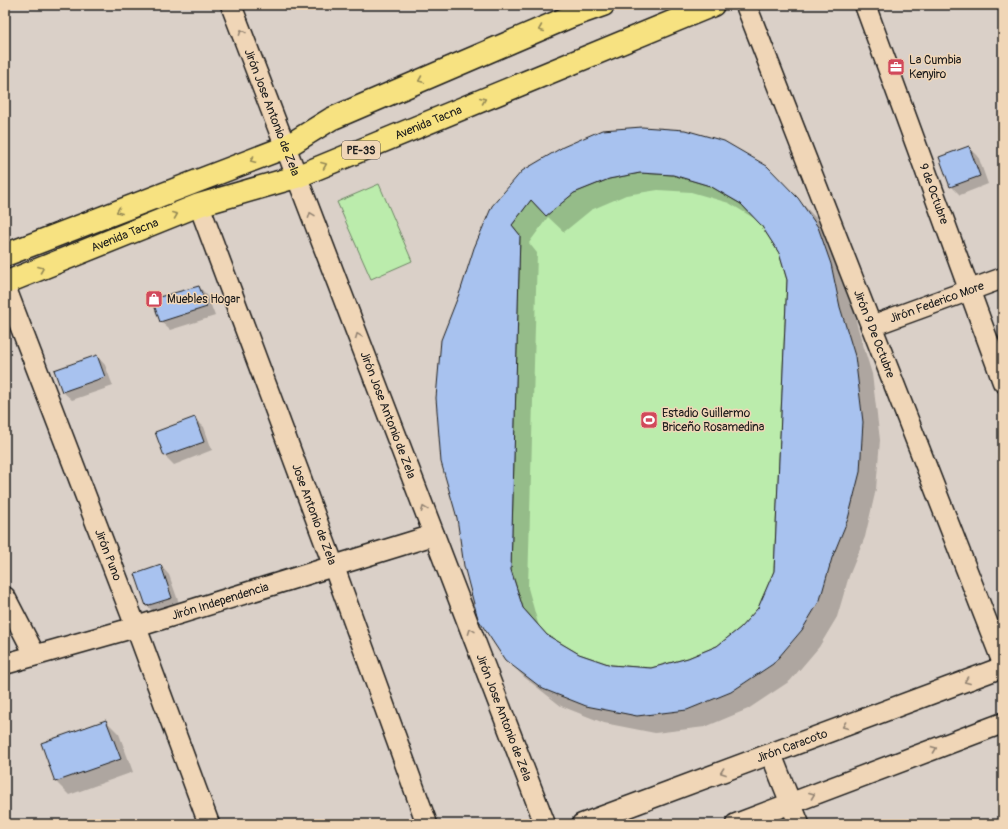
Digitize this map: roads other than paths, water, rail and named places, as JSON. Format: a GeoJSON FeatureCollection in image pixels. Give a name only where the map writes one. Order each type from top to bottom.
{"type":"FeatureCollection","features":[{"type":"Feature","properties":{"kind":"highway","name":"Avenida Tacna"},"geometry":{"type":"LineString","coordinates":[[5,255],[286,147],[331,119],[566,11],[603,5]]}},
{"type":"Feature","properties":{"kind":"highway","name":"Avenida Tacna"},"geometry":{"type":"LineString","coordinates":[[5,285],[199,205],[296,177],[713,5]]}},
{"type":"Feature","properties":{"kind":"street","name":"Jirón Jose Antonio de Zela"},"geometry":{"type":"LineString","coordinates":[[231,5],[545,824]]}},
{"type":"Feature","properties":{"kind":"street","name":"Jirón 9 De Octubre"},"geometry":{"type":"LineString","coordinates":[[746,5],[1003,663]]}},
{"type":"Feature","properties":{"kind":"street","name":"9 de Octubre"},"geometry":{"type":"LineString","coordinates":[[865,5],[1003,382]]}},
{"type":"Feature","properties":{"kind":"street","name":"Jose Antonio de Zela"},"geometry":{"type":"LineString","coordinates":[[199,205],[334,566],[427,824]]}},
{"type":"Feature","properties":{"kind":"street","name":"Jirón Federico More"},"geometry":{"type":"LineString","coordinates":[[871,326],[1003,278]]}},
{"type":"Feature","properties":{"kind":"street","name":"Jirón Puno"},"geometry":{"type":"LineString","coordinates":[[5,285],[136,627],[208,824]]}},
{"type":"Feature","properties":{"kind":"street","name":"Jirón Independencia"},"geometry":{"type":"LineString","coordinates":[[5,664],[136,627],[434,535]]}},
{"type":"Feature","properties":{"kind":"street"},"geometry":{"type":"LineString","coordinates":[[5,597],[35,655]]}},
{"type":"Feature","properties":{"kind":"street","name":"Jirón Caracoto"},"geometry":{"type":"LineString","coordinates":[[582,824],[1003,667]]}},
{"type":"Feature","properties":{"kind":"street"},"geometry":{"type":"LineString","coordinates":[[736,824],[1003,723]]}},
{"type":"Feature","properties":{"kind":"street"},"geometry":{"type":"LineString","coordinates":[[771,754],[799,824]]}},
{"type":"Feature","properties":{"kind":"place","name":"La Cumbia Kenyiro"},"geometry":{"type":"Point","coordinates":[896,67]}},
{"type":"Feature","properties":{"kind":"place","name":"Muebles Hogar"},"geometry":{"type":"Point","coordinates":[154,299]}},
{"type":"Feature","properties":{"kind":"place","name":"Estadio Guillermo Briceño Rosamedina"},"geometry":{"type":"Point","coordinates":[649,420]}}]}
